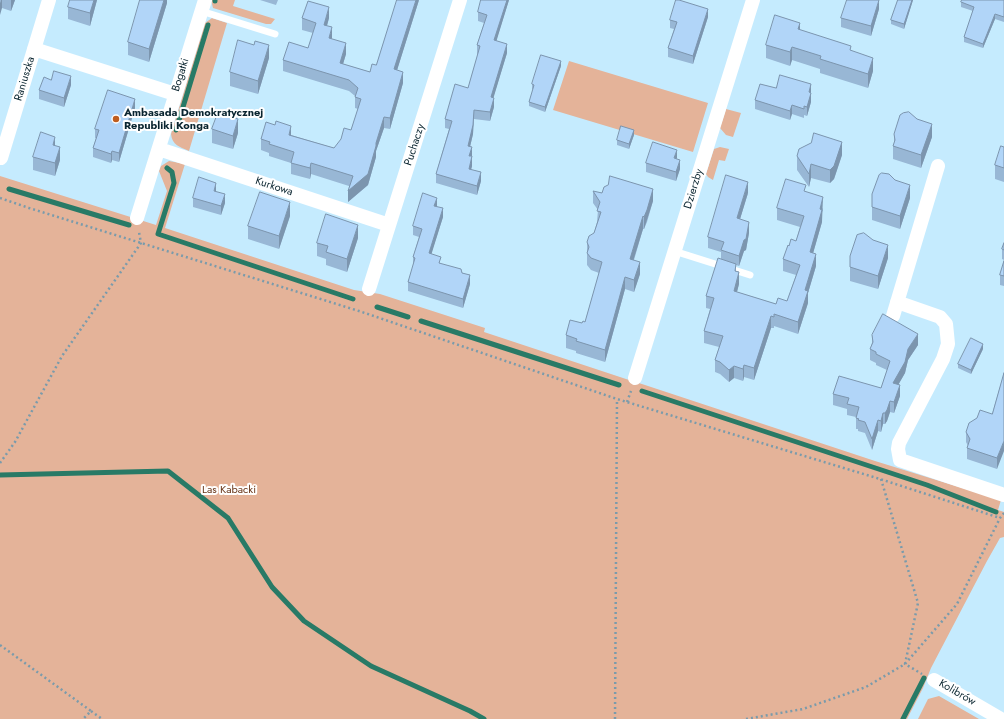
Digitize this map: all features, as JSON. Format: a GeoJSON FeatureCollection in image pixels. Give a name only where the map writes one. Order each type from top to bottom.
{"type":"FeatureCollection","features":[{"type":"Feature","properties":{"kind":"street","name":"Raniuszka"},"geometry":{"type":"LineString","coordinates":[[1,158],[49,0]]}},
{"type":"Feature","properties":{"kind":"street","name":"Puchaczy"},"geometry":{"type":"LineString","coordinates":[[369,289],[460,0]]}},
{"type":"Feature","properties":{"kind":"street","name":"Dzierzby"},"geometry":{"type":"LineString","coordinates":[[635,378],[753,0]]}},
{"type":"Feature","properties":{"kind":"street","name":"Bogatki"},"geometry":{"type":"LineString","coordinates":[[137,218],[203,5]]}},
{"type":"Feature","properties":{"kind":"street"},"geometry":{"type":"LineString","coordinates":[[34,49],[175,94]]}},
{"type":"Feature","properties":{"kind":"street","name":"Kurkowa"},"geometry":{"type":"LineString","coordinates":[[158,149],[389,225]]}},
{"type":"Feature","properties":{"kind":"street"},"geometry":{"type":"LineString","coordinates":[[893,316],[938,166]]}},
{"type":"Feature","properties":{"kind":"street"},"geometry":{"type":"LineString","coordinates":[[897,302],[940,318],[946,324],[948,344],[943,359],[899,443],[898,449],[900,460],[1004,495]]}},
{"type":"Feature","properties":{"kind":"street","name":"Kolibrów"},"geometry":{"type":"LineString","coordinates":[[934,680],[1001,719]]}},
{"type":"Feature","properties":{"kind":"lane"},"geometry":{"type":"LineString","coordinates":[[203,5],[275,34]]}},
{"type":"Feature","properties":{"kind":"lane"},"geometry":{"type":"LineString","coordinates":[[674,251],[750,275]]}},
{"type":"Feature","properties":{"kind":"path"},"geometry":{"type":"LineString","coordinates":[[0,198],[359,311],[617,399],[880,479],[1000,518]]}},
{"type":"Feature","properties":{"kind":"path"},"geometry":{"type":"LineString","coordinates":[[0,464],[15,442],[62,356],[141,243]]}},
{"type":"Feature","properties":{"kind":"path"},"geometry":{"type":"LineString","coordinates":[[615,719],[617,399]]}},
{"type":"Feature","properties":{"kind":"path"},"geometry":{"type":"LineString","coordinates":[[880,479],[918,603],[905,664]]}},
{"type":"Feature","properties":{"kind":"path"},"geometry":{"type":"LineString","coordinates":[[746,719],[803,709],[859,690],[905,664],[957,604],[1000,518],[1004,513]]}},
{"type":"Feature","properties":{"kind":"path"},"geometry":{"type":"LineString","coordinates":[[0,644],[102,719]]}},
{"type":"Feature","properties":{"kind":"path"},"geometry":{"type":"LineString","coordinates":[[905,664],[934,680]]}},
{"type":"Feature","properties":{"kind":"path"},"geometry":{"type":"LineString","coordinates":[[83,719],[91,711]]}},
{"type":"Feature","properties":{"kind":"green space"},"geometry":{"type":"Polygon","coordinates":[[[211,0],[235,0],[233,6],[275,19],[271,24],[266,24],[213,8],[211,0]]]}},
{"type":"Feature","properties":{"kind":"green space"},"geometry":{"type":"Polygon","coordinates":[[[212,18],[227,23],[189,151],[175,143],[171,134],[205,23],[212,18]]]}},
{"type":"Feature","properties":{"kind":"green space"},"geometry":{"type":"Polygon","coordinates":[[[569,61],[708,103],[693,152],[553,110],[569,61]]]}},
{"type":"Feature","properties":{"kind":"green space"},"geometry":{"type":"Polygon","coordinates":[[[726,109],[741,113],[733,137],[726,135],[720,128],[726,109]]]}},
{"type":"Feature","properties":{"kind":"green space"},"geometry":{"type":"Polygon","coordinates":[[[720,147],[729,149],[725,161],[719,160],[713,180],[706,174],[714,149],[720,147]]]}},
{"type":"Feature","properties":{"kind":"green space","name":"Las Kabacki"},"geometry":{"type":"Polygon","coordinates":[[[169,161],[185,164],[165,228],[354,290],[380,294],[485,328],[484,332],[875,461],[1001,500],[998,510],[1004,512],[1004,537],[1000,538],[987,561],[931,668],[923,688],[907,719],[0,719],[0,176],[156,225],[167,191],[159,171],[161,166],[169,161]]]}},
{"type":"Feature","properties":{"kind":"green space"},"geometry":{"type":"Polygon","coordinates":[[[939,696],[979,719],[918,719],[928,699],[939,696]]]}},
{"type":"Feature","properties":{"kind":"building"},"geometry":{"type":"Polygon","coordinates":[[[70,0],[94,0],[90,13],[68,7],[70,0]]]}},
{"type":"Feature","properties":{"kind":"building"},"geometry":{"type":"Polygon","coordinates":[[[140,0],[164,0],[149,49],[128,42],[140,0]]]}},
{"type":"Feature","properties":{"kind":"building"},"geometry":{"type":"Polygon","coordinates":[[[397,0],[416,0],[394,69],[403,72],[390,118],[384,117],[368,174],[348,191],[353,176],[311,163],[310,168],[291,163],[294,152],[269,144],[270,142],[261,139],[266,122],[275,125],[276,121],[291,126],[289,135],[334,148],[341,139],[344,128],[351,130],[361,99],[355,97],[358,88],[349,80],[283,60],[289,42],[308,48],[316,23],[302,18],[308,1],[329,7],[324,25],[332,27],[329,38],[346,43],[340,63],[370,72],[372,64],[376,65],[397,0]]]}},
{"type":"Feature","properties":{"kind":"building"},"geometry":{"type":"Polygon","coordinates":[[[481,0],[507,0],[494,40],[507,44],[491,97],[494,98],[490,112],[474,110],[473,125],[468,146],[472,147],[469,156],[472,156],[469,169],[481,172],[477,186],[436,174],[452,121],[445,119],[455,84],[468,88],[480,46],[477,45],[487,15],[478,12],[481,0]]]}},
{"type":"Feature","properties":{"kind":"building"},"geometry":{"type":"Polygon","coordinates":[[[676,0],[708,9],[693,56],[668,48],[677,22],[670,20],[676,0]]]}},
{"type":"Feature","properties":{"kind":"building"},"geometry":{"type":"Polygon","coordinates":[[[847,0],[879,0],[871,26],[841,18],[847,0]]]}},
{"type":"Feature","properties":{"kind":"building"},"geometry":{"type":"Polygon","coordinates":[[[898,0],[912,0],[904,24],[891,20],[898,0]]]}},
{"type":"Feature","properties":{"kind":"building"},"geometry":{"type":"Polygon","coordinates":[[[962,0],[1004,0],[1004,17],[995,14],[983,44],[964,37],[974,7],[961,2],[962,0]]]}},
{"type":"Feature","properties":{"kind":"building"},"geometry":{"type":"Polygon","coordinates":[[[775,15],[800,23],[798,29],[851,46],[850,50],[873,58],[868,74],[820,59],[821,56],[792,47],[790,52],[766,45],[775,15]]]}},
{"type":"Feature","properties":{"kind":"building"},"geometry":{"type":"Polygon","coordinates":[[[238,40],[254,45],[255,41],[269,45],[258,81],[230,72],[238,40]]]}},
{"type":"Feature","properties":{"kind":"building"},"geometry":{"type":"Polygon","coordinates":[[[541,55],[561,61],[545,107],[529,102],[534,85],[532,84],[541,55]]]}},
{"type":"Feature","properties":{"kind":"building"},"geometry":{"type":"Polygon","coordinates":[[[54,71],[71,76],[64,98],[39,90],[44,77],[51,80],[54,71]]]}},
{"type":"Feature","properties":{"kind":"building"},"geometry":{"type":"Polygon","coordinates":[[[780,75],[811,84],[809,92],[811,93],[807,107],[804,106],[804,109],[792,105],[790,111],[755,100],[760,84],[776,88],[780,75]]]}},
{"type":"Feature","properties":{"kind":"building"},"geometry":{"type":"Polygon","coordinates":[[[108,90],[135,99],[119,153],[112,151],[111,154],[93,148],[99,130],[95,129],[108,90]]]}},
{"type":"Feature","properties":{"kind":"building"},"geometry":{"type":"Polygon","coordinates":[[[909,112],[917,119],[932,124],[921,155],[893,146],[895,140],[894,134],[900,115],[909,112]]]}},
{"type":"Feature","properties":{"kind":"building"},"geometry":{"type":"Polygon","coordinates":[[[218,113],[238,119],[233,136],[212,129],[218,113]]]}},
{"type":"Feature","properties":{"kind":"building"},"geometry":{"type":"Polygon","coordinates":[[[621,126],[634,130],[629,144],[617,140],[621,126]]]}},
{"type":"Feature","properties":{"kind":"building"},"geometry":{"type":"Polygon","coordinates":[[[41,132],[55,137],[53,145],[60,147],[55,163],[33,157],[41,132]]]}},
{"type":"Feature","properties":{"kind":"building"},"geometry":{"type":"Polygon","coordinates":[[[814,133],[842,142],[834,166],[830,170],[811,164],[809,174],[797,156],[799,149],[811,143],[814,133]]]}},
{"type":"Feature","properties":{"kind":"building"},"geometry":{"type":"Polygon","coordinates":[[[653,142],[677,150],[674,158],[680,160],[676,172],[646,163],[653,142]]]}},
{"type":"Feature","properties":{"kind":"building"},"geometry":{"type":"Polygon","coordinates":[[[1001,146],[1004,147],[1004,168],[995,165],[1001,146]]]}},
{"type":"Feature","properties":{"kind":"building"},"geometry":{"type":"Polygon","coordinates":[[[882,173],[889,174],[895,180],[910,185],[900,216],[872,207],[872,194],[879,175],[882,173]]]}},
{"type":"Feature","properties":{"kind":"building"},"geometry":{"type":"Polygon","coordinates":[[[726,175],[748,182],[737,218],[749,222],[746,239],[744,240],[739,256],[721,250],[724,242],[708,237],[726,175]]]}},
{"type":"Feature","properties":{"kind":"building"},"geometry":{"type":"Polygon","coordinates":[[[610,176],[653,189],[630,259],[640,262],[634,280],[625,277],[605,350],[576,341],[577,339],[566,335],[570,320],[582,323],[583,321],[585,322],[602,262],[591,258],[587,253],[589,247],[587,242],[589,236],[594,233],[601,212],[597,211],[600,202],[593,191],[602,193],[604,187],[608,185],[610,176]]]}},
{"type":"Feature","properties":{"kind":"building"},"geometry":{"type":"Polygon","coordinates":[[[199,177],[216,183],[214,191],[225,194],[221,206],[193,198],[199,177]]]}},
{"type":"Feature","properties":{"kind":"building"},"geometry":{"type":"Polygon","coordinates":[[[786,179],[806,185],[804,191],[823,197],[820,209],[822,210],[810,252],[816,254],[805,290],[808,291],[798,322],[774,314],[774,317],[771,316],[754,368],[744,365],[743,369],[734,366],[729,370],[720,362],[715,360],[723,336],[704,331],[714,298],[706,296],[718,258],[736,264],[735,271],[739,272],[734,291],[776,304],[778,298],[787,301],[800,265],[783,259],[791,239],[796,241],[804,216],[777,208],[786,179]]]}},
{"type":"Feature","properties":{"kind":"building"},"geometry":{"type":"Polygon","coordinates":[[[260,192],[290,202],[279,236],[248,226],[260,192]]]}},
{"type":"Feature","properties":{"kind":"building"},"geometry":{"type":"Polygon","coordinates":[[[423,193],[437,198],[434,206],[443,208],[429,253],[441,257],[439,263],[461,269],[462,273],[470,275],[463,299],[408,282],[415,258],[413,257],[422,229],[413,226],[423,193]]]}},
{"type":"Feature","properties":{"kind":"building"},"geometry":{"type":"Polygon","coordinates":[[[326,214],[358,225],[347,259],[326,252],[328,246],[317,243],[326,214]]]}},
{"type":"Feature","properties":{"kind":"building"},"geometry":{"type":"Polygon","coordinates":[[[864,233],[873,240],[888,245],[878,276],[850,267],[850,256],[857,235],[864,233]]]}},
{"type":"Feature","properties":{"kind":"building"},"geometry":{"type":"Polygon","coordinates":[[[1004,261],[1004,276],[1000,275],[1004,261]]]}},
{"type":"Feature","properties":{"kind":"building"},"geometry":{"type":"Polygon","coordinates":[[[883,314],[918,334],[908,349],[905,362],[893,383],[900,385],[894,402],[890,401],[887,410],[883,413],[881,421],[878,420],[872,439],[865,422],[856,418],[859,407],[847,404],[849,398],[833,394],[839,376],[881,388],[890,361],[876,354],[876,352],[870,349],[873,342],[872,335],[883,314]]]}},
{"type":"Feature","properties":{"kind":"building"},"geometry":{"type":"Polygon","coordinates":[[[971,338],[983,344],[971,370],[958,364],[971,338]]]}},
{"type":"Feature","properties":{"kind":"building"},"geometry":{"type":"Polygon","coordinates":[[[1004,373],[1004,441],[997,458],[967,448],[970,439],[966,432],[969,423],[977,418],[980,410],[992,414],[1004,373]]]}},
{"type":"Feature","properties":{"kind":"waterway"},"geometry":{"type":"LineString","coordinates":[[176,130],[208,25]]}},
{"type":"Feature","properties":{"kind":"waterway"},"geometry":{"type":"LineString","coordinates":[[167,168],[172,172],[174,183],[158,234],[353,299]]}},
{"type":"Feature","properties":{"kind":"waterway"},"geometry":{"type":"LineString","coordinates":[[9,189],[129,225]]}},
{"type":"Feature","properties":{"kind":"waterway"},"geometry":{"type":"LineString","coordinates":[[377,307],[408,317]]}},
{"type":"Feature","properties":{"kind":"waterway"},"geometry":{"type":"LineString","coordinates":[[421,321],[619,385]]}},
{"type":"Feature","properties":{"kind":"waterway"},"geometry":{"type":"LineString","coordinates":[[642,391],[927,485],[996,512]]}},
{"type":"Feature","properties":{"kind":"waterway"},"geometry":{"type":"LineString","coordinates":[[0,475],[168,471],[228,518],[272,587],[304,621],[371,666],[470,711],[484,719]]}},
{"type":"Feature","properties":{"kind":"waterway"},"geometry":{"type":"LineString","coordinates":[[903,719],[924,678]]}},
{"type":"Feature","properties":{"kind":"place","name":"Ambasada Demokratycznej Republiki Konga"},"geometry":{"type":"Point","coordinates":[116,119]}}]}
